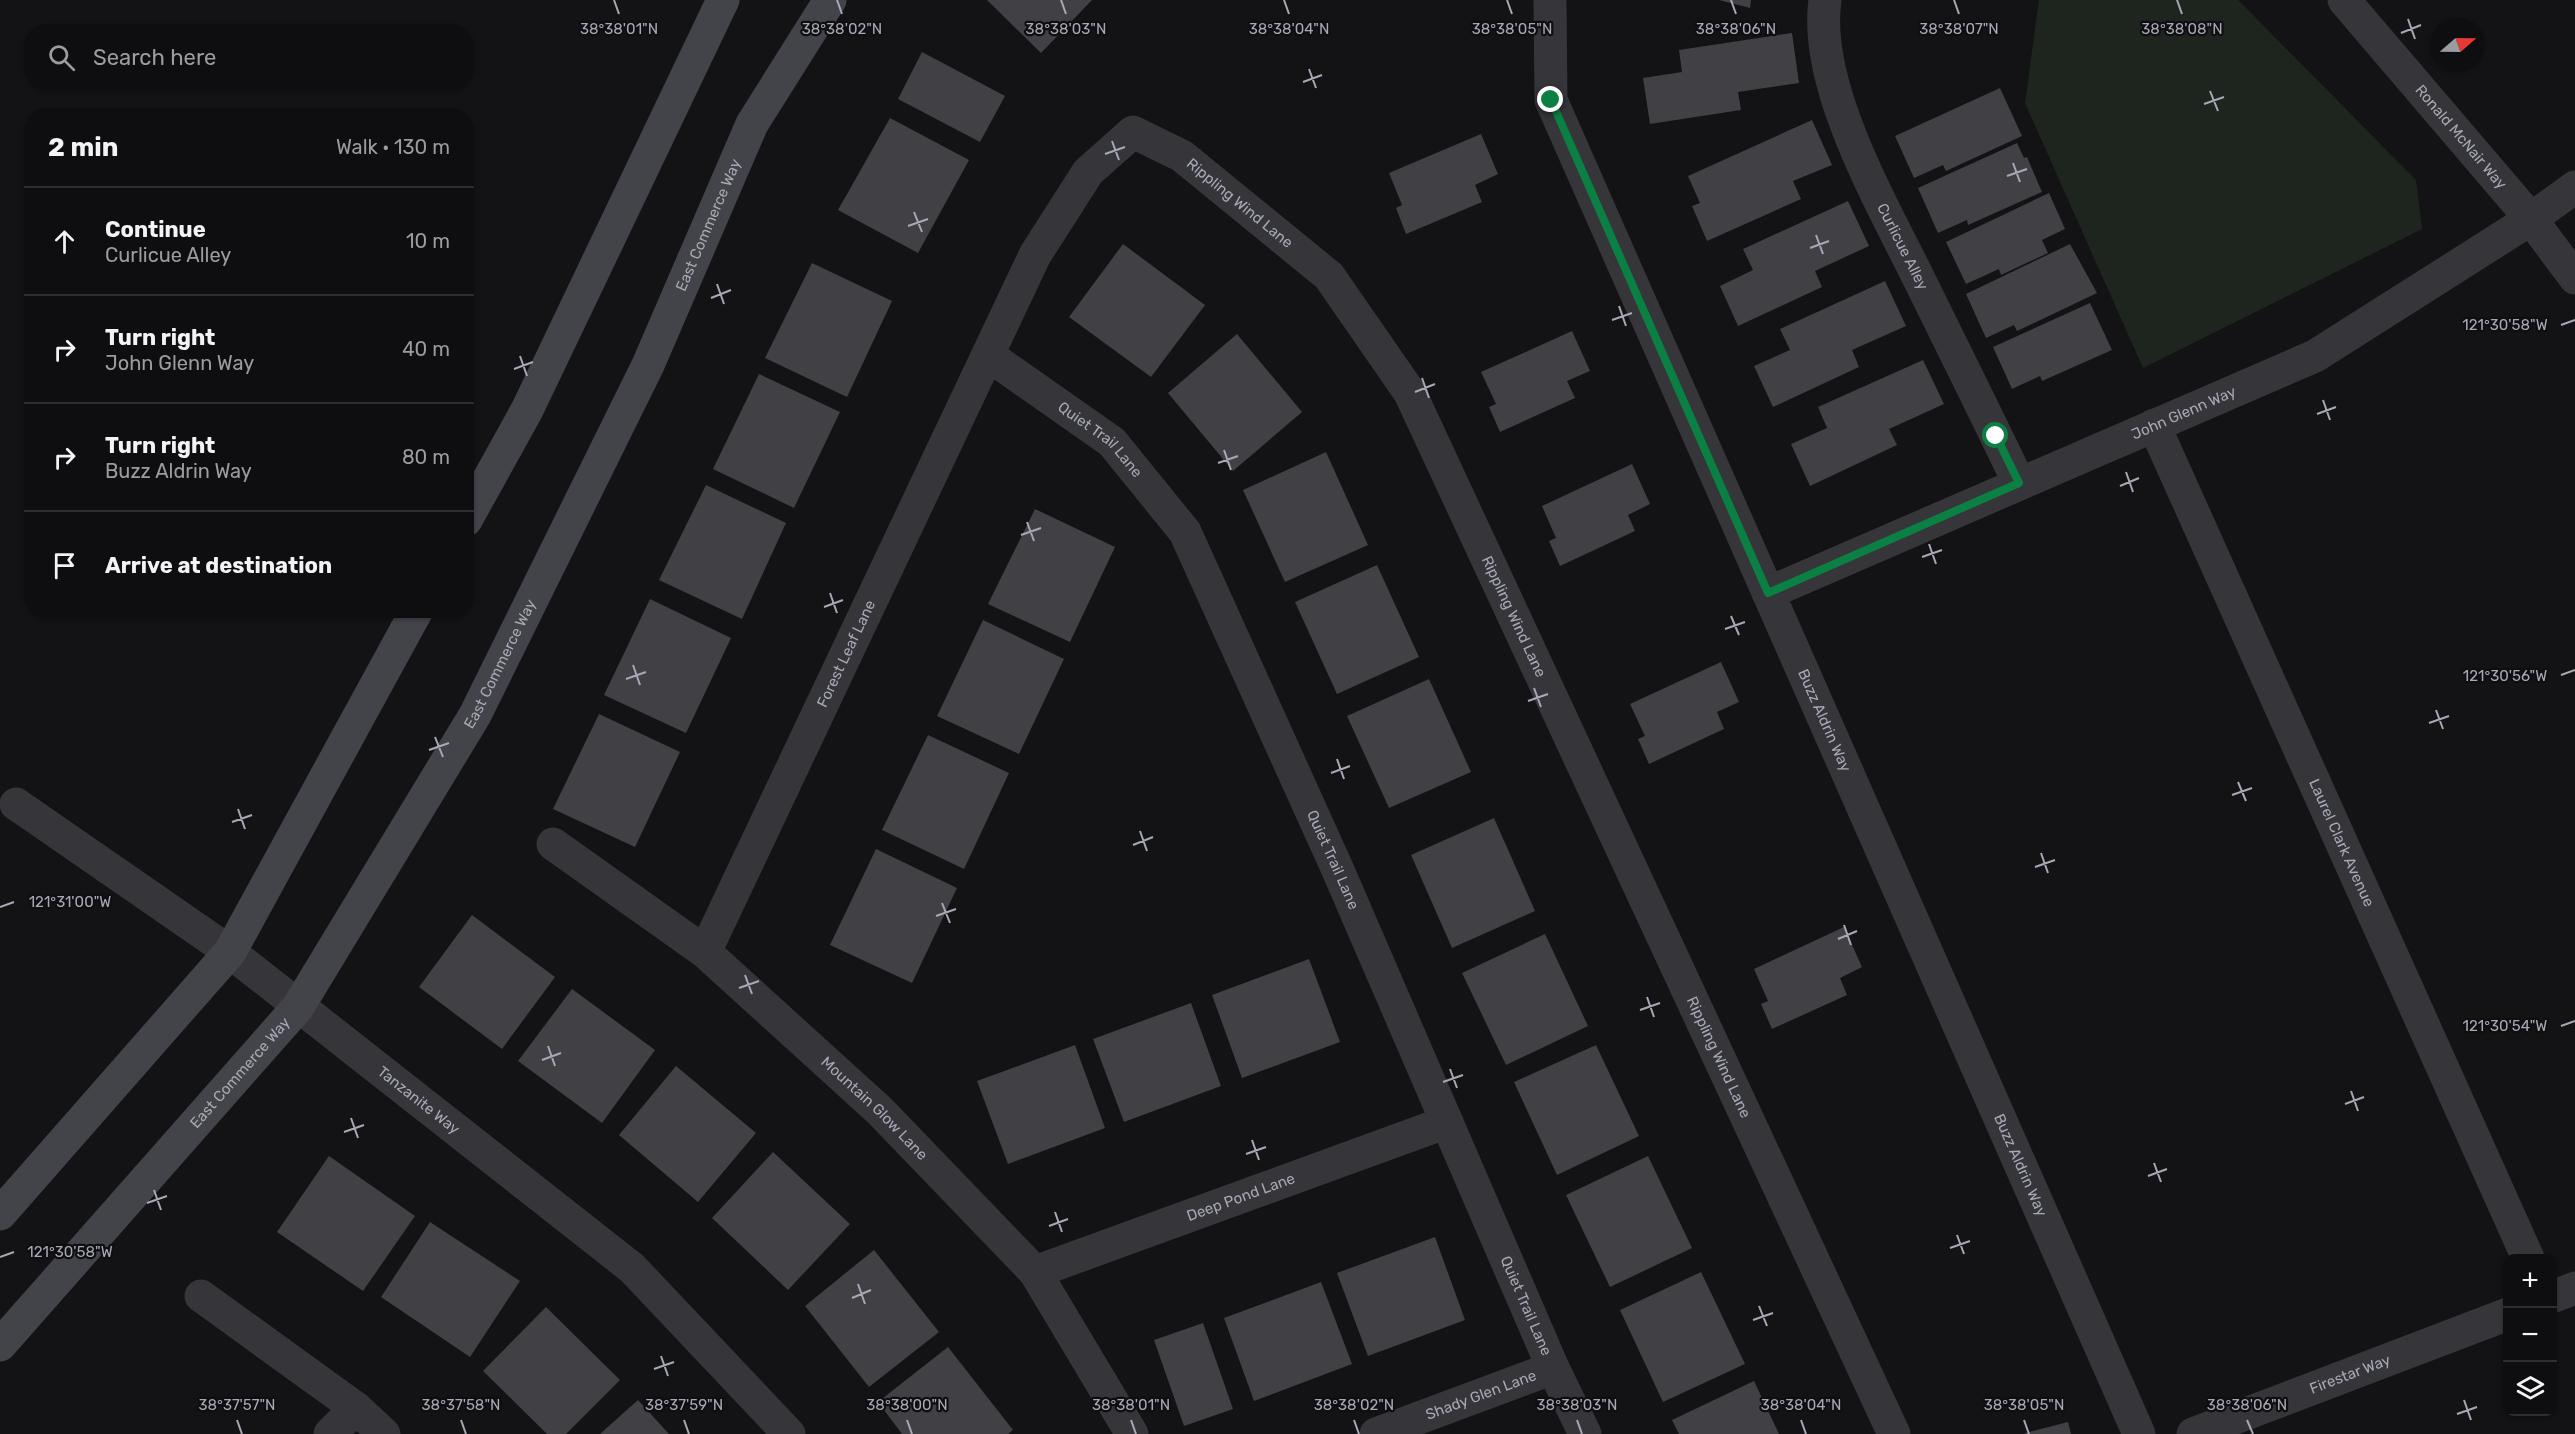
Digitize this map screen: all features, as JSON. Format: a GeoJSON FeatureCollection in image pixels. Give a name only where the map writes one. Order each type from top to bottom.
{"type":"FeatureCollection","features":[{"type":"Feature","properties":{"kind":"main road"},"geometry":{"type":"LineString","coordinates":[[474,506],[527,410],[723,0]]}},
{"type":"Feature","properties":{"kind":"main road","name":"East Commerce Way"},"geometry":{"type":"LineString","coordinates":[[0,1345],[298,1007],[474,716],[648,365],[752,124],[830,0]]}},
{"type":"Feature","properties":{"kind":"main road"},"geometry":{"type":"LineString","coordinates":[[0,1214],[230,952],[413,618]]}},
{"type":"Feature","properties":{"kind":"street","name":"Buzz Aldrin Way"},"geometry":{"type":"LineString","coordinates":[[1550,0],[1551,100],[2139,1434]]}},
{"type":"Feature","properties":{"kind":"street","name":"Curlicue Alley"},"geometry":{"type":"LineString","coordinates":[[1825,0],[1821,22],[1839,109],[1882,205],[2019,483]]}},
{"type":"Feature","properties":{"kind":"street","name":"Ronald McNair Way"},"geometry":{"type":"LineString","coordinates":[[2344,0],[2531,219],[2575,278]]}},
{"type":"Feature","properties":{"kind":"street","name":"Rippling Wind Lane"},"geometry":{"type":"LineString","coordinates":[[988,355],[1035,255],[1088,172],[1133,132],[1182,156],[1329,276],[1410,393],[1894,1434]]}},
{"type":"Feature","properties":{"kind":"street","name":"John Glenn Way"},"geometry":{"type":"LineString","coordinates":[[1768,593],[2315,356],[2531,219],[2575,187]]}},
{"type":"Feature","properties":{"kind":"street","name":"Forest Leaf Lane"},"geometry":{"type":"LineString","coordinates":[[705,952],[988,355]]}},
{"type":"Feature","properties":{"kind":"street","name":"Quiet Trail Lane"},"geometry":{"type":"LineString","coordinates":[[988,355],[1112,442],[1185,532],[1337,868],[1553,1368],[1585,1434]]}},
{"type":"Feature","properties":{"kind":"street","name":"Laurel Clark Avenue"},"geometry":{"type":"LineString","coordinates":[[2154,425],[2526,1254]]}},
{"type":"Feature","properties":{"kind":"street","name":"Tanzanite Way"},"geometry":{"type":"LineString","coordinates":[[16,804],[230,952],[632,1268],[789,1434]]}},
{"type":"Feature","properties":{"kind":"street","name":"Mountain Glow Lane"},"geometry":{"type":"LineString","coordinates":[[553,844],[705,952],[880,1111],[1035,1272],[1132,1434]]}},
{"type":"Feature","properties":{"kind":"street","name":"Deep Pond Lane"},"geometry":{"type":"LineString","coordinates":[[1035,1272],[1447,1122]]}},
{"type":"Feature","properties":{"kind":"street"},"geometry":{"type":"LineString","coordinates":[[2557,1295],[2575,1288]]}},
{"type":"Feature","properties":{"kind":"street"},"geometry":{"type":"LineString","coordinates":[[201,1296],[356,1408],[384,1434]]}},
{"type":"Feature","properties":{"kind":"street","name":"Firestar Way"},"geometry":{"type":"LineString","coordinates":[[2193,1434],[2503,1316]]}},
{"type":"Feature","properties":{"kind":"street","name":"Shady Glen Lane"},"geometry":{"type":"LineString","coordinates":[[1376,1434],[1553,1368]]}},
{"type":"Feature","properties":{"kind":"street"},"geometry":{"type":"LineString","coordinates":[[330,1434],[356,1408]]}},
{"type":"Feature","properties":{"kind":"shaded area"},"geometry":{"type":"Polygon","coordinates":[[[2039,0],[2238,0],[2416,180],[2422,229],[2143,368],[2025,103],[2039,0]]]}},
{"type":"Feature","properties":{"kind":"building"},"geometry":{"type":"Polygon","coordinates":[[[987,0],[1092,0],[1041,53],[987,0]]]}},
{"type":"Feature","properties":{"kind":"building"},"geometry":{"type":"Polygon","coordinates":[[[1719,0],[1751,0],[1750,8],[1719,0]]]}},
{"type":"Feature","properties":{"kind":"building"},"geometry":{"type":"Polygon","coordinates":[[[1792,33],[1799,83],[1738,92],[1741,110],[1650,124],[1643,78],[1682,72],[1679,50],[1792,33]]]}},
{"type":"Feature","properties":{"kind":"building"},"geometry":{"type":"Polygon","coordinates":[[[922,52],[1005,96],[980,142],[898,99],[922,52]]]}},
{"type":"Feature","properties":{"kind":"building"},"geometry":{"type":"Polygon","coordinates":[[[2000,88],[2022,136],[1946,171],[1943,165],[1914,178],[1895,136],[2000,88]]]}},
{"type":"Feature","properties":{"kind":"building"},"geometry":{"type":"Polygon","coordinates":[[[890,118],[969,160],[918,253],[838,210],[890,118]]]}},
{"type":"Feature","properties":{"kind":"building"},"geometry":{"type":"Polygon","coordinates":[[[1812,120],[1832,165],[1793,181],[1801,199],[1707,241],[1692,206],[1700,203],[1688,176],[1812,120]]]}},
{"type":"Feature","properties":{"kind":"building"},"geometry":{"type":"Polygon","coordinates":[[[1481,134],[1498,174],[1475,185],[1482,202],[1406,234],[1396,208],[1402,205],[1389,173],[1481,134]]]}},
{"type":"Feature","properties":{"kind":"building"},"geometry":{"type":"Polygon","coordinates":[[[2017,143],[2024,158],[2027,157],[2042,192],[1968,225],[1967,220],[1938,233],[1918,188],[2017,143]]]}},
{"type":"Feature","properties":{"kind":"building"},"geometry":{"type":"Polygon","coordinates":[[[2049,193],[2065,229],[2042,240],[2048,253],[2001,275],[1999,269],[1966,284],[1946,242],[2049,193]]]}},
{"type":"Feature","properties":{"kind":"building"},"geometry":{"type":"Polygon","coordinates":[[[1848,201],[1869,246],[1815,271],[1822,287],[1738,326],[1720,286],[1753,270],[1743,249],[1848,201]]]}},
{"type":"Feature","properties":{"kind":"building"},"geometry":{"type":"Polygon","coordinates":[[[1123,244],[1205,305],[1151,377],[1069,317],[1123,244]]]}},
{"type":"Feature","properties":{"kind":"building"},"geometry":{"type":"Polygon","coordinates":[[[2070,244],[2097,293],[2017,331],[2014,325],[1986,338],[1966,294],[2070,244]]]}},
{"type":"Feature","properties":{"kind":"building"},"geometry":{"type":"Polygon","coordinates":[[[812,263],[892,301],[847,397],[765,358],[812,263]]]}},
{"type":"Feature","properties":{"kind":"building"},"geometry":{"type":"Polygon","coordinates":[[[1885,281],[1906,326],[1852,350],[1859,367],[1773,407],[1754,366],[1790,350],[1780,329],[1885,281]]]}},
{"type":"Feature","properties":{"kind":"building"},"geometry":{"type":"Polygon","coordinates":[[[2090,303],[2112,350],[2042,381],[2040,376],[2012,389],[1993,347],[2090,303]]]}},
{"type":"Feature","properties":{"kind":"building"},"geometry":{"type":"Polygon","coordinates":[[[1572,331],[1590,371],[1567,381],[1575,398],[1500,432],[1489,407],[1496,404],[1481,372],[1572,331]]]}},
{"type":"Feature","properties":{"kind":"building"},"geometry":{"type":"Polygon","coordinates":[[[1237,334],[1302,412],[1233,471],[1168,393],[1237,334]]]}},
{"type":"Feature","properties":{"kind":"building"},"geometry":{"type":"Polygon","coordinates":[[[1923,360],[1944,404],[1889,429],[1897,445],[1810,486],[1791,444],[1827,428],[1818,407],[1923,360]]]}},
{"type":"Feature","properties":{"kind":"building"},"geometry":{"type":"Polygon","coordinates":[[[759,374],[840,412],[794,508],[713,469],[759,374]]]}},
{"type":"Feature","properties":{"kind":"building"},"geometry":{"type":"Polygon","coordinates":[[[1326,452],[1368,545],[1285,582],[1243,490],[1326,452]]]}},
{"type":"Feature","properties":{"kind":"building"},"geometry":{"type":"Polygon","coordinates":[[[1632,464],[1650,504],[1628,515],[1635,531],[1560,566],[1549,541],[1556,538],[1542,506],[1632,464]]]}},
{"type":"Feature","properties":{"kind":"building"},"geometry":{"type":"Polygon","coordinates":[[[706,485],[786,523],[742,619],[659,580],[706,485]]]}},
{"type":"Feature","properties":{"kind":"building"},"geometry":{"type":"Polygon","coordinates":[[[1035,509],[1115,547],[1070,642],[988,604],[1035,509]]]}},
{"type":"Feature","properties":{"kind":"building"},"geometry":{"type":"Polygon","coordinates":[[[1377,565],[1419,657],[1337,694],[1295,602],[1377,565]]]}},
{"type":"Feature","properties":{"kind":"building"},"geometry":{"type":"Polygon","coordinates":[[[650,599],[731,638],[686,733],[604,695],[650,599]]]}},
{"type":"Feature","properties":{"kind":"building"},"geometry":{"type":"Polygon","coordinates":[[[983,620],[1064,659],[1019,754],[937,716],[983,620]]]}},
{"type":"Feature","properties":{"kind":"building"},"geometry":{"type":"Polygon","coordinates":[[[1721,662],[1739,702],[1717,712],[1724,729],[1649,764],[1638,739],[1645,736],[1630,704],[1721,662]]]}},
{"type":"Feature","properties":{"kind":"building"},"geometry":{"type":"Polygon","coordinates":[[[1429,679],[1471,772],[1389,808],[1347,716],[1429,679]]]}},
{"type":"Feature","properties":{"kind":"building"},"geometry":{"type":"Polygon","coordinates":[[[599,714],[680,752],[635,847],[553,809],[599,714]]]}},
{"type":"Feature","properties":{"kind":"building"},"geometry":{"type":"Polygon","coordinates":[[[928,735],[1009,773],[964,869],[882,830],[928,735]]]}},
{"type":"Feature","properties":{"kind":"building"},"geometry":{"type":"Polygon","coordinates":[[[1494,818],[1535,911],[1452,948],[1411,855],[1494,818]]]}},
{"type":"Feature","properties":{"kind":"building"},"geometry":{"type":"Polygon","coordinates":[[[876,849],[957,888],[912,983],[830,945],[876,849]]]}},
{"type":"Feature","properties":{"kind":"building"},"geometry":{"type":"Polygon","coordinates":[[[472,915],[555,977],[502,1049],[419,987],[472,915]]]}},
{"type":"Feature","properties":{"kind":"building"},"geometry":{"type":"Polygon","coordinates":[[[1844,927],[1862,967],[1840,978],[1847,995],[1772,1029],[1761,1004],[1768,1001],[1754,969],[1844,927]]]}},
{"type":"Feature","properties":{"kind":"building"},"geometry":{"type":"Polygon","coordinates":[[[1545,934],[1588,1026],[1506,1065],[1462,973],[1545,934]]]}},
{"type":"Feature","properties":{"kind":"building"},"geometry":{"type":"Polygon","coordinates":[[[1309,959],[1340,1042],[1242,1078],[1212,995],[1309,959]]]}},
{"type":"Feature","properties":{"kind":"building"},"geometry":{"type":"Polygon","coordinates":[[[572,989],[655,1050],[602,1123],[518,1061],[572,989]]]}},
{"type":"Feature","properties":{"kind":"building"},"geometry":{"type":"Polygon","coordinates":[[[1191,1003],[1221,1086],[1124,1122],[1093,1039],[1191,1003]]]}},
{"type":"Feature","properties":{"kind":"building"},"geometry":{"type":"Polygon","coordinates":[[[1075,1045],[1105,1128],[1008,1164],[977,1081],[1075,1045]]]}},
{"type":"Feature","properties":{"kind":"building"},"geometry":{"type":"Polygon","coordinates":[[[1596,1045],[1639,1136],[1557,1175],[1514,1082],[1596,1045]]]}},
{"type":"Feature","properties":{"kind":"building"},"geometry":{"type":"Polygon","coordinates":[[[676,1066],[756,1133],[698,1202],[619,1135],[676,1066]]]}},
{"type":"Feature","properties":{"kind":"building"},"geometry":{"type":"Polygon","coordinates":[[[773,1152],[850,1224],[788,1290],[712,1218],[773,1152]]]}},
{"type":"Feature","properties":{"kind":"building"},"geometry":{"type":"Polygon","coordinates":[[[329,1156],[415,1216],[363,1291],[277,1232],[329,1156]]]}},
{"type":"Feature","properties":{"kind":"building"},"geometry":{"type":"Polygon","coordinates":[[[1648,1156],[1692,1248],[1610,1287],[1566,1195],[1648,1156]]]}},
{"type":"Feature","properties":{"kind":"building"},"geometry":{"type":"Polygon","coordinates":[[[430,1222],[520,1281],[470,1357],[381,1297],[430,1222]]]}},
{"type":"Feature","properties":{"kind":"building"},"geometry":{"type":"Polygon","coordinates":[[[1435,1237],[1465,1320],[1368,1356],[1337,1273],[1435,1237]]]}},
{"type":"Feature","properties":{"kind":"building"},"geometry":{"type":"Polygon","coordinates":[[[874,1250],[939,1332],[869,1387],[805,1306],[874,1250]]]}},
{"type":"Feature","properties":{"kind":"building"},"geometry":{"type":"Polygon","coordinates":[[[1701,1272],[1745,1364],[1663,1402],[1620,1310],[1701,1272]]]}},
{"type":"Feature","properties":{"kind":"building"},"geometry":{"type":"Polygon","coordinates":[[[1321,1282],[1352,1364],[1254,1401],[1224,1318],[1321,1282]]]}},
{"type":"Feature","properties":{"kind":"building"},"geometry":{"type":"Polygon","coordinates":[[[546,1307],[620,1380],[566,1434],[547,1434],[483,1371],[546,1307]]]}},
{"type":"Feature","properties":{"kind":"building"},"geometry":{"type":"Polygon","coordinates":[[[1203,1323],[1233,1409],[1184,1426],[1154,1340],[1203,1323]]]}},
{"type":"Feature","properties":{"kind":"building"},"geometry":{"type":"Polygon","coordinates":[[[948,1347],[1013,1430],[1008,1434],[902,1434],[878,1402],[948,1347]]]}},
{"type":"Feature","properties":{"kind":"building"},"geometry":{"type":"Polygon","coordinates":[[[1754,1381],[1779,1434],[1679,1434],[1672,1420],[1754,1381]]]}},
{"type":"Feature","properties":{"kind":"building"},"geometry":{"type":"Polygon","coordinates":[[[638,1400],[669,1434],[600,1434],[638,1400]]]}},
{"type":"Feature","properties":{"kind":"building"},"geometry":{"type":"Polygon","coordinates":[[[2068,1422],[2071,1434],[2025,1434],[2025,1433],[2068,1422]]]}},
{"type":"Feature","properties":{"kind":"route"},"geometry":{"type":"LineString","coordinates":[[1551,100],[1768,593],[2019,483],[1996,436]]}}]}
